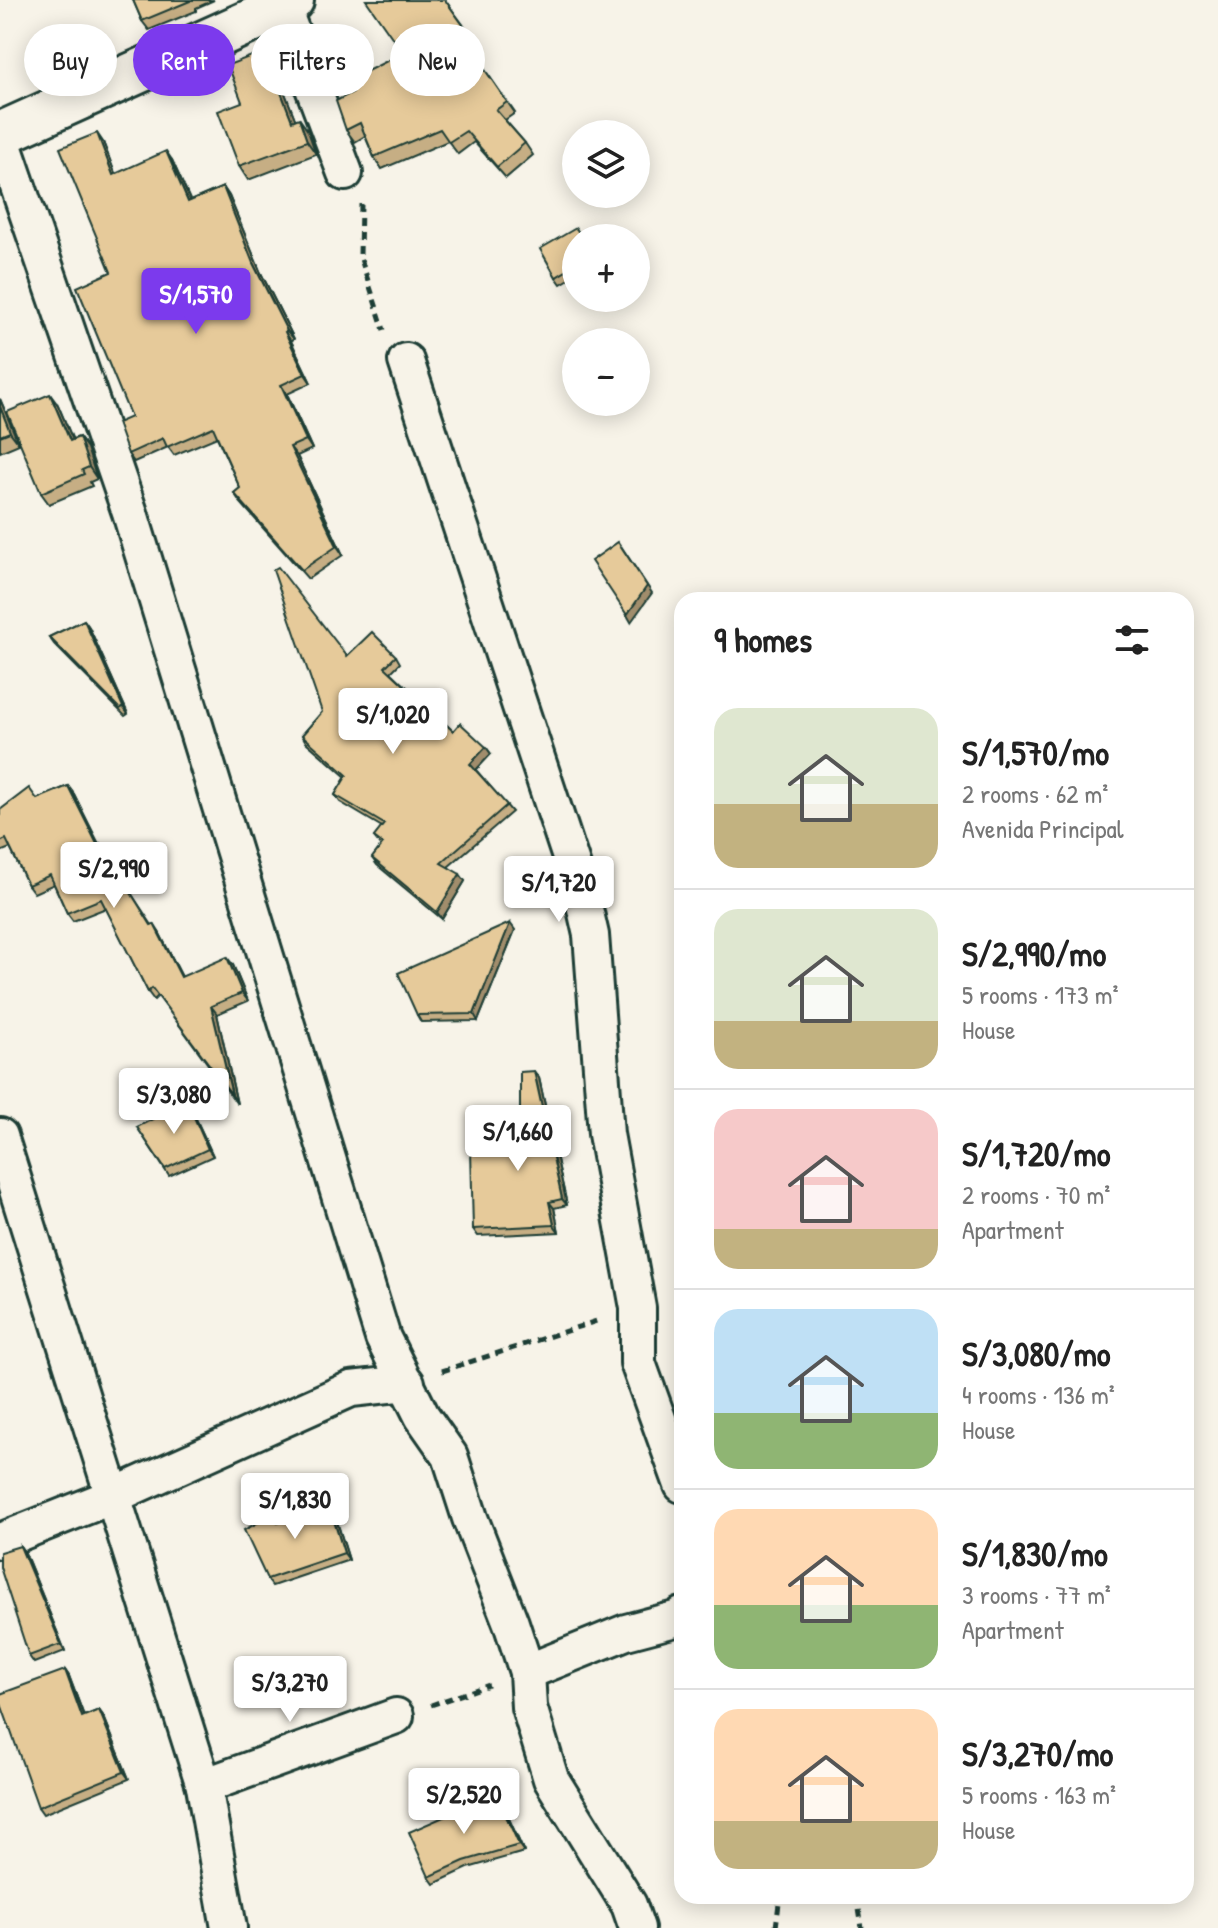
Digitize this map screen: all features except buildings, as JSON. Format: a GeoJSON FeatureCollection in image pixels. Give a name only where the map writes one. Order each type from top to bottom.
{"type":"FeatureCollection","features":[{"type":"Feature","properties":{"kind":"street"},"geometry":{"type":"LineString","coordinates":[[345,173],[285,2],[0,134],[130,513],[383,1338],[422,1416],[450,1456],[527,1672],[529,1707],[551,1779],[629,1905],[637,1928]]}},
{"type":"Feature","properties":{"kind":"street"},"geometry":{"type":"LineString","coordinates":[[406,361],[581,891],[591,935],[606,1134],[638,1308],[638,1363],[674,1463]]}},
{"type":"Feature","properties":{"kind":"street"},"geometry":{"type":"LineString","coordinates":[[0,1136],[204,1786],[229,1928]]}},
{"type":"Feature","properties":{"kind":"street"},"geometry":{"type":"LineString","coordinates":[[0,1541],[113,1496],[351,1389],[407,1383]]}},
{"type":"Feature","properties":{"kind":"street"},"geometry":{"type":"LineString","coordinates":[[527,1672],[626,1632],[674,1619]]}},
{"type":"Feature","properties":{"kind":"street"},"geometry":{"type":"LineString","coordinates":[[204,1786],[396,1716]]}},
{"type":"Feature","properties":{"kind":"path"},"geometry":{"type":"LineString","coordinates":[[345,173],[361,192],[360,256],[375,305],[385,333],[406,361]]}},
{"type":"Feature","properties":{"kind":"path"},"geometry":{"type":"LineString","coordinates":[[407,1383],[638,1308]]}},
{"type":"Feature","properties":{"kind":"path"},"geometry":{"type":"LineString","coordinates":[[396,1716],[527,1672]]}},
{"type":"Feature","properties":{"kind":"path"},"geometry":{"type":"LineString","coordinates":[[776,1927],[779,1904]]}},
{"type":"Feature","properties":{"kind":"path"},"geometry":{"type":"LineString","coordinates":[[858,1904],[862,1928]]}}]}
